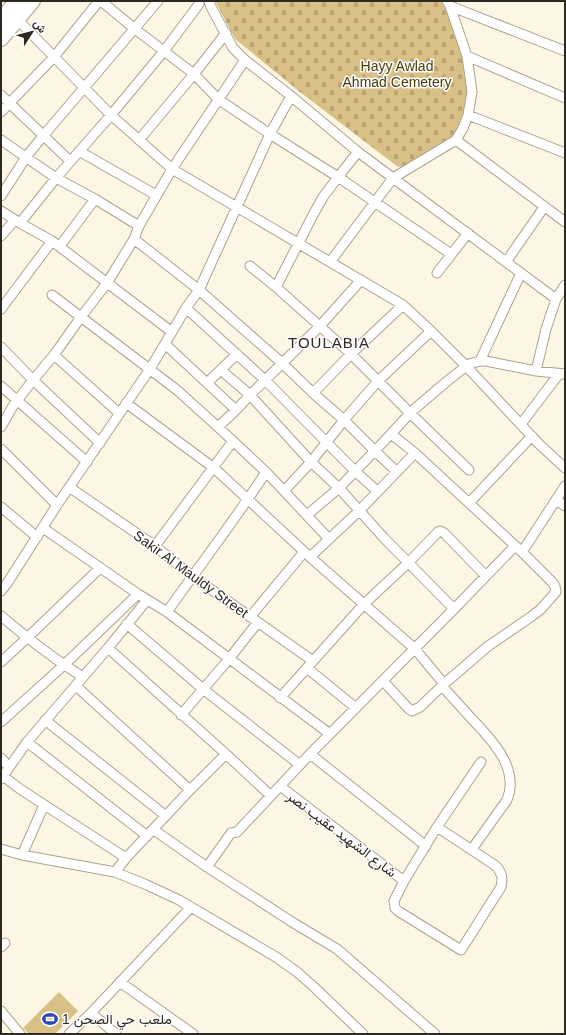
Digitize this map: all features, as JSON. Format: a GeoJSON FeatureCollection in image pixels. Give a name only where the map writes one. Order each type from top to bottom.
{"type":"FeatureCollection","features":[{"type":"Feature","properties":{"kind":"main road"},"geometry":{"type":"LineString","coordinates":[[1,39],[7,14],[17,1]]}},
{"type":"Feature","properties":{"kind":"main road"},"geometry":{"type":"LineString","coordinates":[[7,14],[33,1]]}},
{"type":"Feature","properties":{"kind":"street"},"geometry":{"type":"LineString","coordinates":[[1,112],[54,57],[100,1],[194,74],[218,99],[338,177],[451,254]]}},
{"type":"Feature","properties":{"kind":"street"},"geometry":{"type":"LineString","coordinates":[[1,196],[26,158],[43,136],[158,1]]}},
{"type":"Feature","properties":{"kind":"street"},"geometry":{"type":"LineString","coordinates":[[1,236],[18,221],[111,115],[164,51],[198,2],[210,4],[233,48],[245,60],[358,152],[556,299]]}},
{"type":"Feature","properties":{"kind":"street"},"geometry":{"type":"LineString","coordinates":[[448,3],[565,51]]}},
{"type":"Feature","properties":{"kind":"street"},"geometry":{"type":"LineString","coordinates":[[330,262],[394,178],[456,140],[463,128],[468,115],[472,92],[467,56],[448,3]]}},
{"type":"Feature","properties":{"kind":"street"},"geometry":{"type":"LineString","coordinates":[[7,14],[54,57],[111,115],[172,169],[403,304],[466,366],[532,436],[565,468]]}},
{"type":"Feature","properties":{"kind":"street"},"geometry":{"type":"LineString","coordinates":[[139,140],[226,34]]}},
{"type":"Feature","properties":{"kind":"street"},"geometry":{"type":"LineString","coordinates":[[467,56],[565,98]]}},
{"type":"Feature","properties":{"kind":"street"},"geometry":{"type":"LineString","coordinates":[[1,427],[33,380],[54,355],[108,282],[134,239],[139,226],[172,169],[245,60]]}},
{"type":"Feature","properties":{"kind":"street"},"geometry":{"type":"LineString","coordinates":[[1,95],[70,161]]}},
{"type":"Feature","properties":{"kind":"street"},"geometry":{"type":"LineString","coordinates":[[1,591],[69,487],[150,369],[186,308],[199,290],[270,134],[291,96]]}},
{"type":"Feature","properties":{"kind":"street"},"geometry":{"type":"LineString","coordinates":[[468,115],[565,153]]}},
{"type":"Feature","properties":{"kind":"street"},"geometry":{"type":"LineString","coordinates":[[1,140],[56,178],[95,199],[139,226]]}},
{"type":"Feature","properties":{"kind":"street"},"geometry":{"type":"LineString","coordinates":[[456,140],[565,222]]}},
{"type":"Feature","properties":{"kind":"street"},"geometry":{"type":"LineString","coordinates":[[79,151],[156,195]]}},
{"type":"Feature","properties":{"kind":"street"},"geometry":{"type":"LineString","coordinates":[[276,287],[312,215],[323,197],[358,152]]}},
{"type":"Feature","properties":{"kind":"street"},"geometry":{"type":"LineString","coordinates":[[1,309],[95,199]]}},
{"type":"Feature","properties":{"kind":"street"},"geometry":{"type":"LineString","coordinates":[[506,262],[544,206]]}},
{"type":"Feature","properties":{"kind":"street"},"geometry":{"type":"LineString","coordinates":[[1,211],[56,243],[172,332]]}},
{"type":"Feature","properties":{"kind":"street"},"geometry":{"type":"LineString","coordinates":[[437,273],[468,233]]}},
{"type":"Feature","properties":{"kind":"street"},"geometry":{"type":"LineString","coordinates":[[134,239],[199,290],[282,363],[344,420],[397,472]]}},
{"type":"Feature","properties":{"kind":"street"},"geometry":{"type":"LineString","coordinates":[[250,266],[276,287],[351,354],[470,470]]}},
{"type":"Feature","properties":{"kind":"street"},"geometry":{"type":"LineString","coordinates":[[480,361],[521,273]]}},
{"type":"Feature","properties":{"kind":"street"},"geometry":{"type":"LineString","coordinates":[[218,427],[320,326],[360,280]]}},
{"type":"Feature","properties":{"kind":"street"},"geometry":{"type":"LineString","coordinates":[[536,371],[546,329],[556,299],[565,285]]}},
{"type":"Feature","properties":{"kind":"street"},"geometry":{"type":"LineString","coordinates":[[52,295],[177,390],[266,472],[329,539]]}},
{"type":"Feature","properties":{"kind":"street"},"geometry":{"type":"LineString","coordinates":[[313,392],[403,304]]}},
{"type":"Feature","properties":{"kind":"street"},"geometry":{"type":"LineString","coordinates":[[186,308],[265,380],[355,471],[377,491]]}},
{"type":"Feature","properties":{"kind":"street"},"geometry":{"type":"LineString","coordinates":[[284,491],[311,462],[344,420],[378,381],[431,331]]}},
{"type":"Feature","properties":{"kind":"street"},"geometry":{"type":"LineString","coordinates":[[165,344],[236,410]]}},
{"type":"Feature","properties":{"kind":"street"},"geometry":{"type":"LineString","coordinates":[[1,347],[33,380],[100,443]]}},
{"type":"Feature","properties":{"kind":"street"},"geometry":{"type":"LineString","coordinates":[[207,383],[237,354]]}},
{"type":"Feature","properties":{"kind":"street"},"geometry":{"type":"LineString","coordinates":[[54,355],[119,413]]}},
{"type":"Feature","properties":{"kind":"street"},"geometry":{"type":"LineString","coordinates":[[307,515],[339,488],[410,413],[469,364],[480,361],[492,362],[536,371],[562,374]]}},
{"type":"Feature","properties":{"kind":"street"},"geometry":{"type":"LineString","coordinates":[[221,370],[250,395],[311,462],[339,488],[408,563],[454,609]]}},
{"type":"Feature","properties":{"kind":"street"},"geometry":{"type":"LineString","coordinates":[[521,424],[562,374]]}},
{"type":"Feature","properties":{"kind":"street"},"geometry":{"type":"LineString","coordinates":[[1,386],[87,462]]}},
{"type":"Feature","properties":{"kind":"street"},"geometry":{"type":"LineString","coordinates":[[126,403],[214,468],[307,554],[415,649],[443,685],[498,750],[508,768],[510,777],[510,793],[472,849]]}},
{"type":"Feature","properties":{"kind":"street"},"geometry":{"type":"LineString","coordinates":[[382,681],[409,709],[412,711],[420,707],[487,647],[540,610],[556,592],[555,586],[552,582],[518,549],[415,453],[391,434]]}},
{"type":"Feature","properties":{"kind":"street"},"geometry":{"type":"LineString","coordinates":[[469,504],[532,436]]}},
{"type":"Feature","properties":{"kind":"street"},"geometry":{"type":"LineString","coordinates":[[155,546],[233,441]]}},
{"type":"Feature","properties":{"kind":"street"},"geometry":{"type":"LineString","coordinates":[[1,449],[57,505]]}},
{"type":"Feature","properties":{"kind":"street"},"geometry":{"type":"LineString","coordinates":[[181,715],[229,659],[254,619],[307,554],[329,539],[359,511],[415,453]]}},
{"type":"Feature","properties":{"kind":"street"},"geometry":{"type":"LineString","coordinates":[[167,612],[266,472]]}},
{"type":"Feature","properties":{"kind":"street"},"geometry":{"type":"LineString","coordinates":[[207,867],[231,833],[237,832],[310,754],[486,576],[518,549],[565,486]]}},
{"type":"Feature","properties":{"kind":"street","name":"Sakir Al Mauldy Street"},"geometry":{"type":"LineString","coordinates":[[69,487],[155,546],[192,576],[254,619],[310,664],[356,708]]}},
{"type":"Feature","properties":{"kind":"street"},"geometry":{"type":"LineString","coordinates":[[556,500],[565,506]]}},
{"type":"Feature","properties":{"kind":"street"},"geometry":{"type":"LineString","coordinates":[[1,507],[37,537]]}},
{"type":"Feature","properties":{"kind":"street"},"geometry":{"type":"LineString","coordinates":[[43,528],[138,594],[167,612],[330,734]]}},
{"type":"Feature","properties":{"kind":"street"},"geometry":{"type":"LineString","coordinates":[[280,698],[364,604],[440,531],[444,533],[486,576]]}},
{"type":"Feature","properties":{"kind":"street"},"geometry":{"type":"LineString","coordinates":[[1,662],[100,568]]}},
{"type":"Feature","properties":{"kind":"street"},"geometry":{"type":"LineString","coordinates":[[1,722],[64,665],[138,594]]}},
{"type":"Feature","properties":{"kind":"street"},"geometry":{"type":"LineString","coordinates":[[126,858],[2,777],[26,742],[76,686],[147,600]]}},
{"type":"Feature","properties":{"kind":"street"},"geometry":{"type":"LineString","coordinates":[[1,616],[64,665],[83,677]]}},
{"type":"Feature","properties":{"kind":"street"},"geometry":{"type":"LineString","coordinates":[[127,624],[203,688],[300,765]]}},
{"type":"Feature","properties":{"kind":"street"},"geometry":{"type":"LineString","coordinates":[[108,648],[271,796]]}},
{"type":"Feature","properties":{"kind":"street"},"geometry":{"type":"LineString","coordinates":[[76,686],[190,790]]}},
{"type":"Feature","properties":{"kind":"street"},"geometry":{"type":"LineString","coordinates":[[46,720],[166,816]]}},
{"type":"Feature","properties":{"kind":"street"},"geometry":{"type":"LineString","coordinates":[[26,742],[151,833],[337,949],[435,1034]]}},
{"type":"Feature","properties":{"kind":"street"},"geometry":{"type":"LineString","coordinates":[[115,872],[126,858],[226,754]]}},
{"type":"Feature","properties":{"kind":"street"},"geometry":{"type":"LineString","coordinates":[[310,754],[426,846]]}},
{"type":"Feature","properties":{"kind":"street"},"geometry":{"type":"LineString","coordinates":[[1,758],[9,767]]}},
{"type":"Feature","properties":{"kind":"street"},"geometry":{"type":"LineString","coordinates":[[437,827],[496,866],[501,872],[503,879],[501,887],[461,950],[398,911],[395,908],[394,901],[404,881],[437,827],[481,762]]}},
{"type":"Feature","properties":{"kind":"street","name":"شارع الشهيد عقيب نصر"},"geometry":{"type":"LineString","coordinates":[[280,786],[404,881]]}},
{"type":"Feature","properties":{"kind":"street"},"geometry":{"type":"LineString","coordinates":[[22,855],[44,805]]}},
{"type":"Feature","properties":{"kind":"street"},"geometry":{"type":"LineString","coordinates":[[1,849],[22,855],[115,872],[148,885],[179,900],[270,954],[297,972],[363,1034]]}},
{"type":"Feature","properties":{"kind":"street"},"geometry":{"type":"LineString","coordinates":[[69,1034],[91,1013],[191,907]]}},
{"type":"Feature","properties":{"kind":"street"},"geometry":{"type":"LineString","coordinates":[[120,982],[193,1034]]}},
{"type":"Feature","properties":{"kind":"street"},"geometry":{"type":"LineString","coordinates":[[1,1011],[20,1034]]}},
{"type":"Feature","properties":{"kind":"street"},"geometry":{"type":"LineString","coordinates":[[91,1013],[116,1034]]}},
{"type":"Feature","properties":{"kind":"green space","name":"Hayy Awlad Ahmad Cemetery"},"geometry":{"type":"Polygon","coordinates":[[[215,1],[445,1],[449,7],[475,97],[464,138],[413,165],[398,167],[300,92],[235,39],[215,1]]]}},
{"type":"Feature","properties":{"kind":"green space","name":"ملعب حي الصحن 1"},"geometry":{"type":"Polygon","coordinates":[[[59,992],[78,1011],[55,1034],[29,1034],[23,1028],[59,992]]]}},
{"type":"Feature","properties":{"kind":"place","name":"ملعب حي الصحن 1"},"geometry":{"type":"Point","coordinates":[50,1019]}},
{"type":"Feature","properties":{"kind":"district","name":"TOULABIA"},"geometry":{"type":"Point","coordinates":[329,343]}}]}
